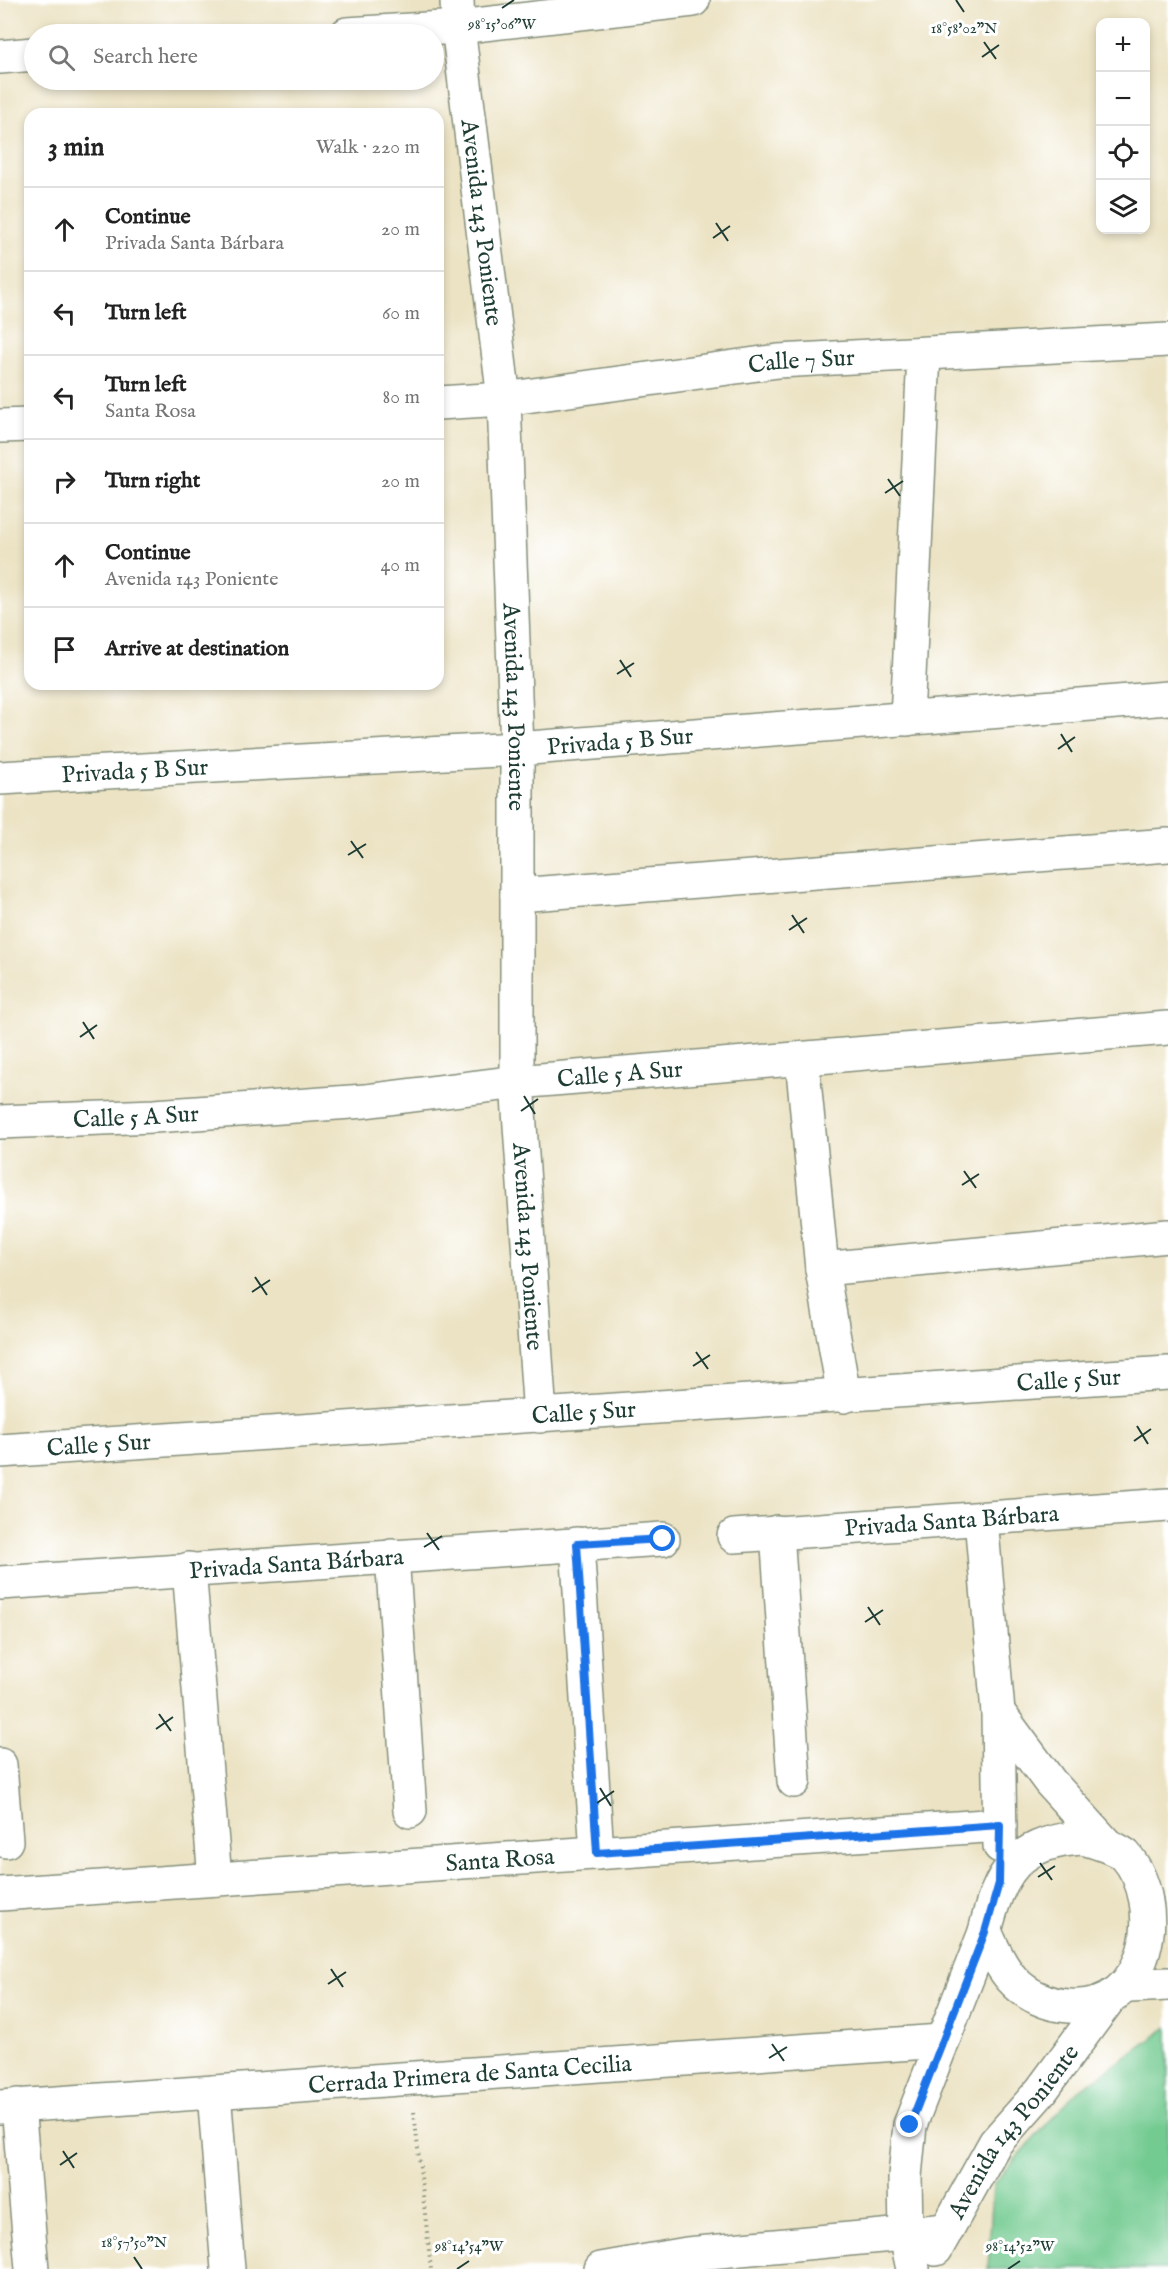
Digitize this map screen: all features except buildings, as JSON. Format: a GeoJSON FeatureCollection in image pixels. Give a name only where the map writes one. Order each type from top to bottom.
{"type":"FeatureCollection","features":[{"type":"Feature","properties":{"kind":"street"},"geometry":{"type":"LineString","coordinates":[[402,24],[457,14],[693,0]]}},
{"type":"Feature","properties":{"kind":"street","name":"Avenida 143 Poniente"},"geometry":{"type":"LineString","coordinates":[[457,14],[504,399],[517,749],[517,1082],[540,1416]]}},
{"type":"Feature","properties":{"kind":"street"},"geometry":{"type":"LineString","coordinates":[[0,57],[24,55]]}},
{"type":"Feature","properties":{"kind":"street","name":"Calle 7 Sur"},"geometry":{"type":"LineString","coordinates":[[444,403],[504,399],[778,362],[1168,340]]}},
{"type":"Feature","properties":{"kind":"street"},"geometry":{"type":"LineString","coordinates":[[907,719],[924,354]]}},
{"type":"Feature","properties":{"kind":"street"},"geometry":{"type":"LineString","coordinates":[[0,426],[24,425]]}},
{"type":"Feature","properties":{"kind":"street","name":"Privada 5 B Sur"},"geometry":{"type":"LineString","coordinates":[[0,778],[517,749],[1168,698]]}},
{"type":"Feature","properties":{"kind":"street"},"geometry":{"type":"LineString","coordinates":[[517,895],[1168,845]]}},
{"type":"Feature","properties":{"kind":"street","name":"Calle 5 A Sur"},"geometry":{"type":"LineString","coordinates":[[0,1122],[154,1116],[365,1101],[517,1082],[1168,1028]]}},
{"type":"Feature","properties":{"kind":"street"},"geometry":{"type":"LineString","coordinates":[[802,1059],[822,1269],[844,1396]]}},
{"type":"Feature","properties":{"kind":"street"},"geometry":{"type":"LineString","coordinates":[[822,1269],[1168,1236]]}},
{"type":"Feature","properties":{"kind":"street","name":"Calle 5 Sur"},"geometry":{"type":"LineString","coordinates":[[0,1451],[1168,1373]]}},
{"type":"Feature","properties":{"kind":"street","name":"Privada Santa Bárbara"},"geometry":{"type":"LineString","coordinates":[[734,1536],[1168,1505]]}},
{"type":"Feature","properties":{"kind":"street"},"geometry":{"type":"LineString","coordinates":[[913,2269],[906,2236],[905,2176],[910,2125],[985,1932],[999,1883],[998,1712],[981,1519]]}},
{"type":"Feature","properties":{"kind":"street"},"geometry":{"type":"LineString","coordinates":[[777,1532],[794,1781]]}},
{"type":"Feature","properties":{"kind":"street","name":"Privada Santa Bárbara"},"geometry":{"type":"LineString","coordinates":[[0,1583],[663,1539]]}},
{"type":"Feature","properties":{"kind":"street"},"geometry":{"type":"LineString","coordinates":[[577,1544],[597,1853]]}},
{"type":"Feature","properties":{"kind":"street"},"geometry":{"type":"LineString","coordinates":[[392,1556],[410,1810]]}},
{"type":"Feature","properties":{"kind":"street"},"geometry":{"type":"LineString","coordinates":[[189,1569],[214,1879]]}},
{"type":"Feature","properties":{"kind":"street"},"geometry":{"type":"LineString","coordinates":[[998,1712],[1050,1782],[1107,1845]]}},
{"type":"Feature","properties":{"kind":"street"},"geometry":{"type":"LineString","coordinates":[[0,1765],[6,1841]]}},
{"type":"Feature","properties":{"kind":"street","name":"Santa Rosa"},"geometry":{"type":"LineString","coordinates":[[0,1894],[1000,1825]]}},
{"type":"Feature","properties":{"kind":"street"},"geometry":{"type":"LineString","coordinates":[[999,1883],[1014,1863],[1034,1848],[1066,1839],[1083,1838],[1107,1845],[1155,1872],[1153,1891],[1158,1916],[1156,1942],[1147,1966],[1119,1993]]}},
{"type":"Feature","properties":{"kind":"street"},"geometry":{"type":"LineString","coordinates":[[985,1932],[998,1959],[1012,1980],[1032,1996],[1057,2005],[1082,2007],[1119,1993],[1168,1984]]}},
{"type":"Feature","properties":{"kind":"street","name":"Avenida 143 Poniente"},"geometry":{"type":"LineString","coordinates":[[925,2269],[995,2143],[1041,2091],[1119,1993]]}},
{"type":"Feature","properties":{"kind":"street","name":"Cerrada Primera de Santa Cecilia"},"geometry":{"type":"LineString","coordinates":[[9,2106],[941,2041]]}},
{"type":"Feature","properties":{"kind":"street"},"geometry":{"type":"LineString","coordinates":[[214,2092],[228,2269]]}},
{"type":"Feature","properties":{"kind":"street"},"geometry":{"type":"LineString","coordinates":[[9,2106],[32,2269]]}},
{"type":"Feature","properties":{"kind":"street"},"geometry":{"type":"LineString","coordinates":[[601,2269],[688,2262],[947,2230]]}},
{"type":"Feature","properties":{"kind":"path"},"geometry":{"type":"LineString","coordinates":[[410,2078],[431,2269]]}},
{"type":"Feature","properties":{"kind":"green space"},"geometry":{"type":"Polygon","coordinates":[[[1168,2027],[1168,2269],[988,2269],[993,2184],[1074,2094],[1168,2027]]]}},
{"type":"Feature","properties":{"kind":"route"},"geometry":{"type":"LineString","coordinates":[[663,1539],[577,1544],[597,1853],[1000,1825],[999,1883],[985,1932],[910,2125]]}}]}
